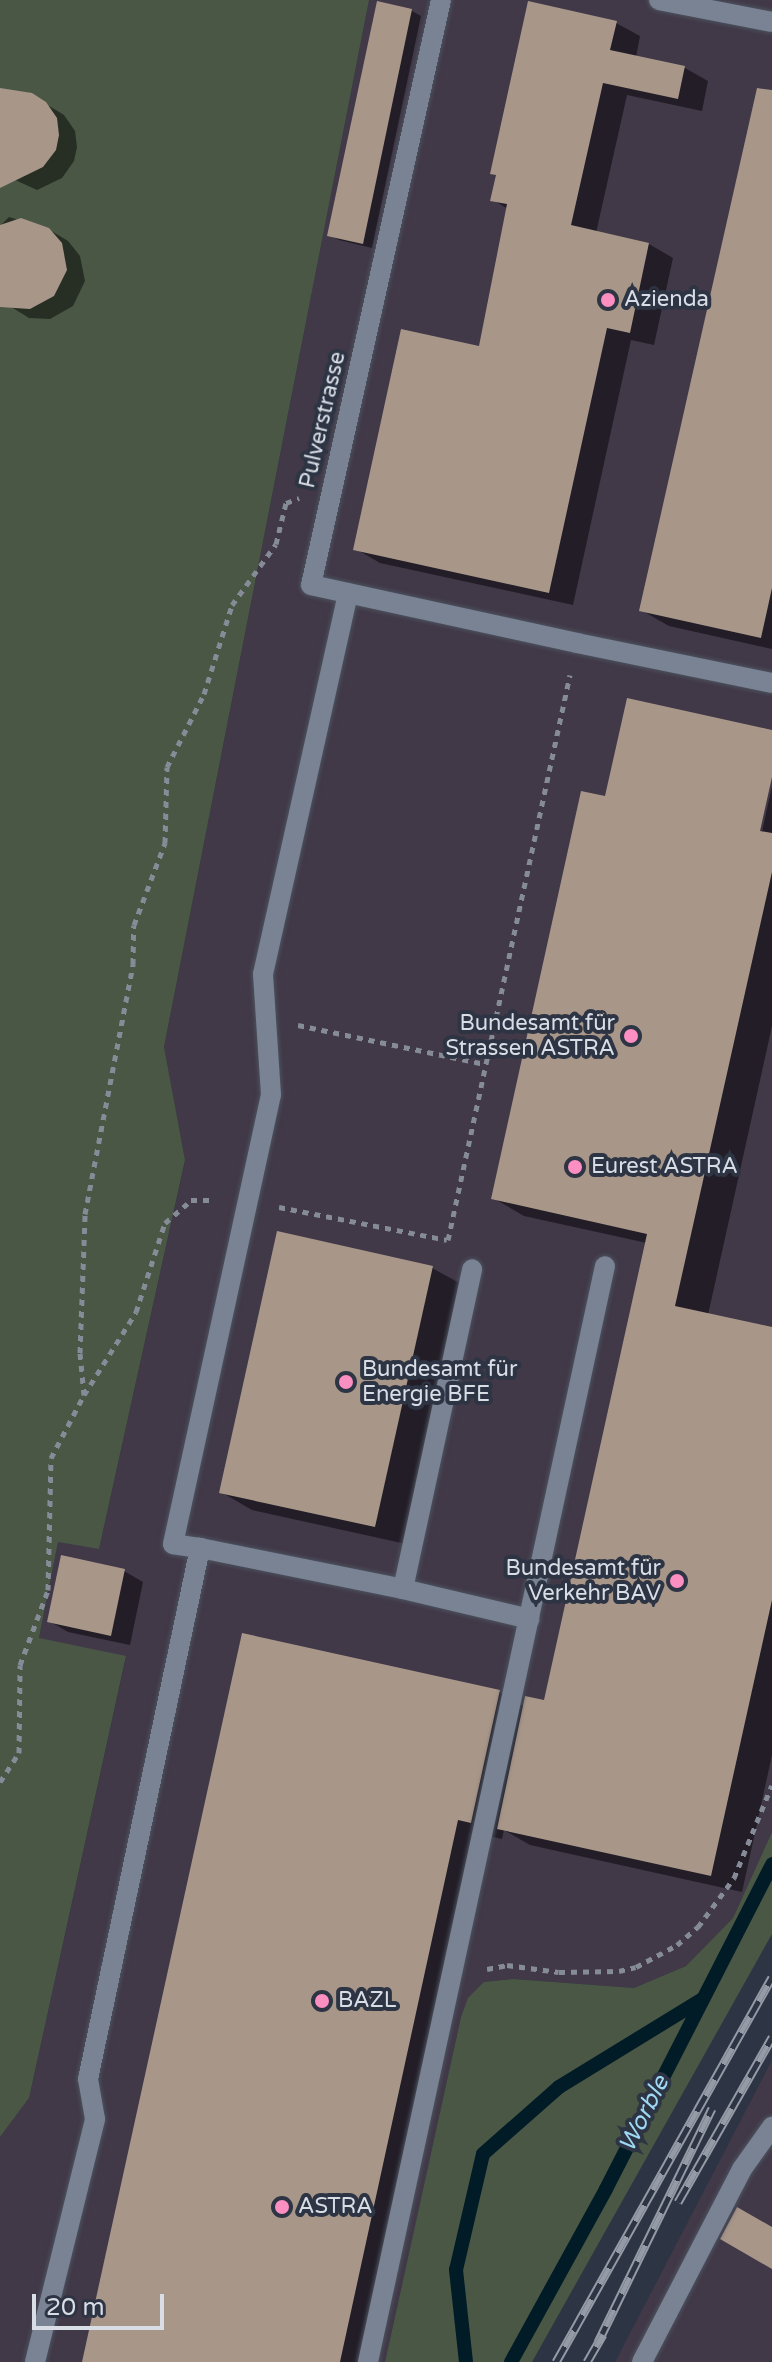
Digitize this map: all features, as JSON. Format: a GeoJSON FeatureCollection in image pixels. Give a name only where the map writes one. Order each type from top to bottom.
{"type":"FeatureCollection","features":[{"type":"Feature","properties":{"kind":"street","name":"Pulverstrasse"},"geometry":{"type":"LineString","coordinates":[[441,0],[311,585],[772,683]]}},
{"type":"Feature","properties":{"kind":"street"},"geometry":{"type":"LineString","coordinates":[[659,0],[772,22]]}},
{"type":"Feature","properties":{"kind":"street"},"geometry":{"type":"LineString","coordinates":[[348,593],[263,974],[271,1095],[173,1544],[403,1589],[530,1619]]}},
{"type":"Feature","properties":{"kind":"street"},"geometry":{"type":"LineString","coordinates":[[368,2362],[452,1987],[605,1266]]}},
{"type":"Feature","properties":{"kind":"street"},"geometry":{"type":"LineString","coordinates":[[403,1589],[472,1269]]}},
{"type":"Feature","properties":{"kind":"street"},"geometry":{"type":"LineString","coordinates":[[35,2362],[95,2119],[88,2079],[200,1548]]}},
{"type":"Feature","properties":{"kind":"street"},"geometry":{"type":"LineString","coordinates":[[642,2362],[742,2169],[772,2127]]}},
{"type":"Feature","properties":{"kind":"path"},"geometry":{"type":"LineString","coordinates":[[84,1395],[80,1353],[85,1214],[133,964],[134,925],[165,843],[167,767],[204,694],[232,605],[276,544],[286,503]]}},
{"type":"Feature","properties":{"kind":"path"},"geometry":{"type":"LineString","coordinates":[[447,1240],[577,643]]}},
{"type":"Feature","properties":{"kind":"path"},"geometry":{"type":"LineString","coordinates":[[266,1019],[485,1064]]}},
{"type":"Feature","properties":{"kind":"path"},"geometry":{"type":"LineString","coordinates":[[0,1782],[19,1753],[20,1665],[48,1590],[51,1458],[84,1395],[136,1312],[165,1223],[191,1200],[249,1201],[447,1240],[472,1269]]}},
{"type":"Feature","properties":{"kind":"path"},"geometry":{"type":"LineString","coordinates":[[452,1987],[483,1970],[507,1965],[559,1972],[619,1971],[651,1961],[677,1945],[698,1927],[734,1878],[772,1785]]}},
{"type":"Feature","properties":{"kind":"shaded area"},"geometry":{"type":"Polygon","coordinates":[[[369,0],[772,0],[772,1832],[733,1918],[686,1966],[634,1988],[513,1979],[484,1982],[461,2017],[385,2362],[0,2362],[0,2137],[29,2098],[126,1657],[39,1639],[58,1541],[99,1549],[185,1161],[164,1047],[369,0]]]}},
{"type":"Feature","properties":{"kind":"shaded area"},"geometry":{"type":"Polygon","coordinates":[[[772,2060],[772,2362],[615,2362],[772,2060]]]}},
{"type":"Feature","properties":{"kind":"green space"},"geometry":{"type":"Polygon","coordinates":[[[0,0],[369,0],[164,1047],[185,1160],[99,1549],[58,1542],[39,1638],[126,1656],[29,2098],[0,2137],[0,0]]]}},
{"type":"Feature","properties":{"kind":"green space"},"geometry":{"type":"Polygon","coordinates":[[[772,1832],[772,1934],[532,2362],[385,2362],[461,2017],[468,1998],[484,1982],[513,1979],[634,1988],[686,1966],[733,1918],[772,1832]]]}},
{"type":"Feature","properties":{"kind":"building"},"geometry":{"type":"Polygon","coordinates":[[[377,1],[412,9],[363,244],[327,236],[377,1]]]}},
{"type":"Feature","properties":{"kind":"building"},"geometry":{"type":"Polygon","coordinates":[[[528,1],[617,21],[610,50],[685,66],[678,99],[603,83],[571,225],[649,243],[630,333],[607,328],[549,593],[353,550],[401,329],[479,346],[507,204],[490,201],[496,175],[490,174],[528,1]]]}},
{"type":"Feature","properties":{"kind":"building"},"geometry":{"type":"Polygon","coordinates":[[[0,88],[32,93],[46,102],[57,118],[59,135],[56,150],[43,167],[0,188],[0,88]]]}},
{"type":"Feature","properties":{"kind":"building"},"geometry":{"type":"Polygon","coordinates":[[[757,88],[772,90],[772,588],[761,638],[639,611],[757,88]]]}},
{"type":"Feature","properties":{"kind":"building"},"geometry":{"type":"Polygon","coordinates":[[[21,218],[49,228],[62,243],[67,270],[54,296],[30,309],[0,307],[0,225],[21,218]]]}},
{"type":"Feature","properties":{"kind":"building"},"geometry":{"type":"Polygon","coordinates":[[[627,698],[772,730],[772,777],[760,831],[772,833],[772,872],[675,1306],[772,1327],[772,1600],[711,1876],[497,1829],[525,1696],[544,1700],[647,1234],[491,1199],[581,791],[605,796],[627,698]]]}},
{"type":"Feature","properties":{"kind":"building"},"geometry":{"type":"Polygon","coordinates":[[[277,1231],[433,1266],[375,1527],[219,1493],[277,1231]]]}},
{"type":"Feature","properties":{"kind":"building"},"geometry":{"type":"Polygon","coordinates":[[[61,1555],[125,1569],[111,1636],[47,1622],[61,1555]]]}},
{"type":"Feature","properties":{"kind":"building"},"geometry":{"type":"Polygon","coordinates":[[[242,1633],[500,1690],[471,1823],[458,1820],[340,2362],[82,2362],[242,1633]]]}},
{"type":"Feature","properties":{"kind":"building"},"geometry":{"type":"Polygon","coordinates":[[[737,2207],[772,2227],[772,2269],[720,2239],[737,2207]]]}},
{"type":"Feature","properties":{"kind":"waterway","name":"Worble"},"geometry":{"type":"LineString","coordinates":[[511,2362],[606,2189],[772,1864]]}},
{"type":"Feature","properties":{"kind":"waterway"},"geometry":{"type":"LineString","coordinates":[[466,2362],[456,2270],[483,2154],[559,2087],[701,2000]]}},
{"type":"Feature","properties":{"kind":"railway"},"geometry":{"type":"LineString","coordinates":[[556,2362],[772,1977]]}},
{"type":"Feature","properties":{"kind":"railway"},"geometry":{"type":"LineString","coordinates":[[678,2202],[772,2037]]}},
{"type":"Feature","properties":{"kind":"railway"},"geometry":{"type":"LineString","coordinates":[[598,2342],[712,2108]]}},
{"type":"Feature","properties":{"kind":"railway"},"geometry":{"type":"LineString","coordinates":[[587,2362],[603,2334]]}},
{"type":"Feature","properties":{"kind":"place","name":"Azienda"},"geometry":{"type":"Point","coordinates":[608,300]}},
{"type":"Feature","properties":{"kind":"place","name":"Bundesamt für Strassen ASTRA"},"geometry":{"type":"Point","coordinates":[631,1036]}},
{"type":"Feature","properties":{"kind":"place","name":"Eurest ASTRA"},"geometry":{"type":"Point","coordinates":[575,1167]}},
{"type":"Feature","properties":{"kind":"place","name":"Bundesamt für Energie BFE"},"geometry":{"type":"Point","coordinates":[346,1382]}},
{"type":"Feature","properties":{"kind":"place","name":"Bundesamt für Verkehr BAV"},"geometry":{"type":"Point","coordinates":[677,1581]}},
{"type":"Feature","properties":{"kind":"place","name":"BAZL"},"geometry":{"type":"Point","coordinates":[322,2001]}},
{"type":"Feature","properties":{"kind":"place","name":"ASTRA"},"geometry":{"type":"Point","coordinates":[282,2207]}}]}
